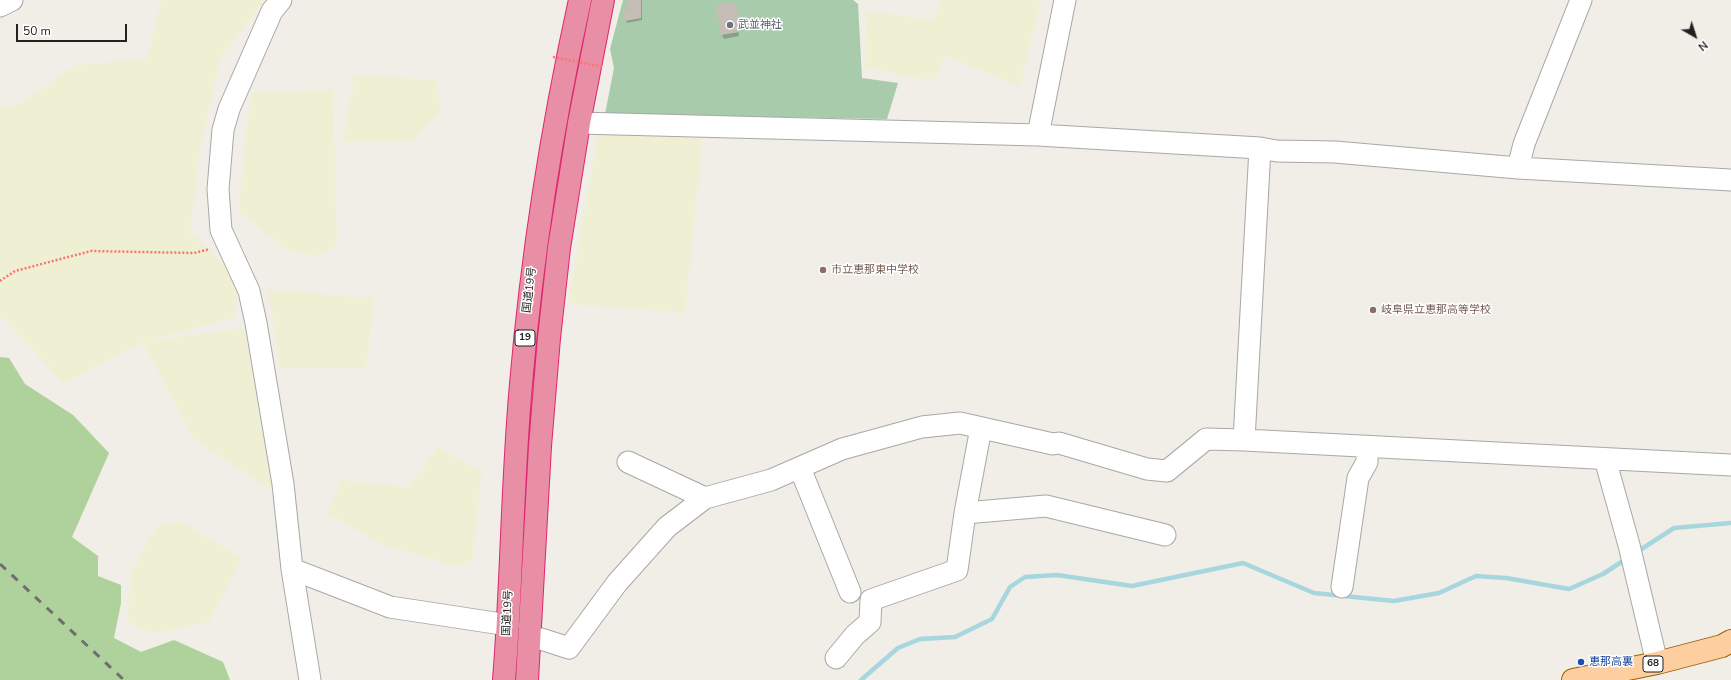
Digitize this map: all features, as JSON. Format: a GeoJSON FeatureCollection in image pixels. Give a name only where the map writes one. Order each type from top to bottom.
{"type":"FeatureCollection","features":[{"type":"Feature","properties":{"kind":"highway","name":"国道19号"},"geometry":{"type":"LineString","coordinates":[[504,680],[520,386],[530,282],[564,74],[580,0]]}},
{"type":"Feature","properties":{"kind":"highway","name":"国道19号"},"geometry":{"type":"LineString","coordinates":[[527,680],[531,637],[535,529],[549,338],[559,248],[579,123],[603,0]]}},
{"type":"Feature","properties":{"kind":"main road","name":"68"},"geometry":{"type":"LineString","coordinates":[[1573,680],[1657,663],[1722,646],[1731,641]]}},
{"type":"Feature","properties":{"kind":"street"},"geometry":{"type":"LineString","coordinates":[[0,6],[12,0]]}},
{"type":"Feature","properties":{"kind":"street"},"geometry":{"type":"LineString","coordinates":[[281,0],[272,11],[229,109],[223,130],[218,188],[221,230],[249,291],[256,323],[283,484],[292,569],[310,680]]}},
{"type":"Feature","properties":{"kind":"street"},"geometry":{"type":"LineString","coordinates":[[1038,135],[1065,0]]}},
{"type":"Feature","properties":{"kind":"street"},"geometry":{"type":"LineString","coordinates":[[1518,168],[1524,144],[1581,0]]}},
{"type":"Feature","properties":{"kind":"street"},"geometry":{"type":"LineString","coordinates":[[579,123],[1038,135],[1260,148],[1277,151],[1335,152],[1518,168],[1731,180]]}},
{"type":"Feature","properties":{"kind":"street"},"geometry":{"type":"LineString","coordinates":[[1244,440],[1260,148]]}},
{"type":"Feature","properties":{"kind":"street"},"geometry":{"type":"LineString","coordinates":[[531,637],[569,648],[616,583],[667,527],[705,498],[771,480],[842,449],[922,427],[960,423],[1053,444],[1059,443],[1147,469],[1167,471],[1206,440],[1244,440],[1731,465]]}},
{"type":"Feature","properties":{"kind":"street"},"geometry":{"type":"LineString","coordinates":[[836,658],[855,635],[870,622],[871,600],[957,570],[965,513],[981,428]]}},
{"type":"Feature","properties":{"kind":"street"},"geometry":{"type":"LineString","coordinates":[[1342,587],[1358,478],[1367,462],[1367,447]]}},
{"type":"Feature","properties":{"kind":"street"},"geometry":{"type":"LineString","coordinates":[[1605,459],[1629,545],[1657,663]]}},
{"type":"Feature","properties":{"kind":"street"},"geometry":{"type":"LineString","coordinates":[[628,462],[705,498]]}},
{"type":"Feature","properties":{"kind":"street"},"geometry":{"type":"LineString","coordinates":[[800,468],[850,592]]}},
{"type":"Feature","properties":{"kind":"street"},"geometry":{"type":"LineString","coordinates":[[965,513],[1046,506],[1165,535]]}},
{"type":"Feature","properties":{"kind":"street"},"geometry":{"type":"LineString","coordinates":[[292,569],[390,607],[508,625]]}},
{"type":"Feature","properties":{"kind":"path"},"geometry":{"type":"LineString","coordinates":[[553,57],[604,67]]}},
{"type":"Feature","properties":{"kind":"path"},"geometry":{"type":"LineString","coordinates":[[0,281],[14,271],[91,251],[194,253],[228,246]]}},
{"type":"Feature","properties":{"kind":"green space"},"geometry":{"type":"Polygon","coordinates":[[[161,0],[265,0],[220,59],[201,145],[190,232],[239,279],[235,317],[148,341],[244,328],[276,493],[193,439],[143,342],[64,384],[0,315],[0,109],[22,103],[75,65],[147,59],[161,0]]]}},
{"type":"Feature","properties":{"kind":"green space"},"geometry":{"type":"Polygon","coordinates":[[[623,0],[853,0],[858,4],[862,78],[898,83],[887,119],[605,114],[614,68],[610,49],[623,0]]]}},
{"type":"Feature","properties":{"kind":"green space"},"geometry":{"type":"Polygon","coordinates":[[[941,0],[1041,0],[1020,87],[946,56],[933,81],[864,68],[867,11],[933,20],[941,0]]]}},
{"type":"Feature","properties":{"kind":"green space"},"geometry":{"type":"Polygon","coordinates":[[[355,75],[437,80],[441,110],[411,142],[342,142],[355,75]]]}},
{"type":"Feature","properties":{"kind":"green space"},"geometry":{"type":"Polygon","coordinates":[[[333,90],[337,246],[316,256],[286,249],[238,210],[251,92],[333,90]]]}},
{"type":"Feature","properties":{"kind":"green space"},"geometry":{"type":"Polygon","coordinates":[[[703,133],[685,313],[568,304],[598,134],[703,133]]]}},
{"type":"Feature","properties":{"kind":"green space"},"geometry":{"type":"Polygon","coordinates":[[[268,290],[374,298],[366,368],[280,368],[268,290]]]}},
{"type":"Feature","properties":{"kind":"green space"},"geometry":{"type":"Polygon","coordinates":[[[0,357],[9,358],[25,384],[73,415],[109,453],[72,537],[98,556],[98,576],[121,585],[121,603],[114,638],[141,652],[174,640],[223,662],[230,680],[0,680],[0,357]]]}},
{"type":"Feature","properties":{"kind":"green space"},"geometry":{"type":"Polygon","coordinates":[[[438,446],[482,473],[472,559],[459,567],[383,545],[327,513],[343,480],[409,488],[438,446]]]}},
{"type":"Feature","properties":{"kind":"green space"},"geometry":{"type":"Polygon","coordinates":[[[180,521],[242,558],[209,622],[150,634],[127,620],[131,572],[158,525],[180,521]]]}},
{"type":"Feature","properties":{"kind":"building"},"geometry":{"type":"Polygon","coordinates":[[[628,0],[641,0],[641,18],[625,21],[623,10],[628,9],[628,0]]]}},
{"type":"Feature","properties":{"kind":"building"},"geometry":{"type":"Polygon","coordinates":[[[736,2],[739,32],[721,35],[716,5],[736,2]]]}},
{"type":"Feature","properties":{"kind":"waterway"},"geometry":{"type":"LineString","coordinates":[[1637,552],[1674,528],[1731,523]]}},
{"type":"Feature","properties":{"kind":"waterway"},"geometry":{"type":"LineString","coordinates":[[861,680],[898,648],[920,639],[955,637],[992,619],[1010,587],[1025,577],[1057,575],[1132,586],[1243,563],[1314,593],[1394,601],[1439,593],[1476,576],[1506,578],[1569,589],[1603,574],[1626,559]]}},
{"type":"Feature","properties":{"kind":"railway"},"geometry":{"type":"LineString","coordinates":[[0,564],[124,680]]}},
{"type":"Feature","properties":{"kind":"place","name":"武並神社"},"geometry":{"type":"Point","coordinates":[730,25]}},
{"type":"Feature","properties":{"kind":"place","name":"市立恵那東中学校"},"geometry":{"type":"Point","coordinates":[823,270]}},
{"type":"Feature","properties":{"kind":"place","name":"岐阜県立恵那高等学校"},"geometry":{"type":"Point","coordinates":[1373,310]}},
{"type":"Feature","properties":{"kind":"place","name":"恵那高裏"},"geometry":{"type":"Point","coordinates":[1581,662]}}]}
